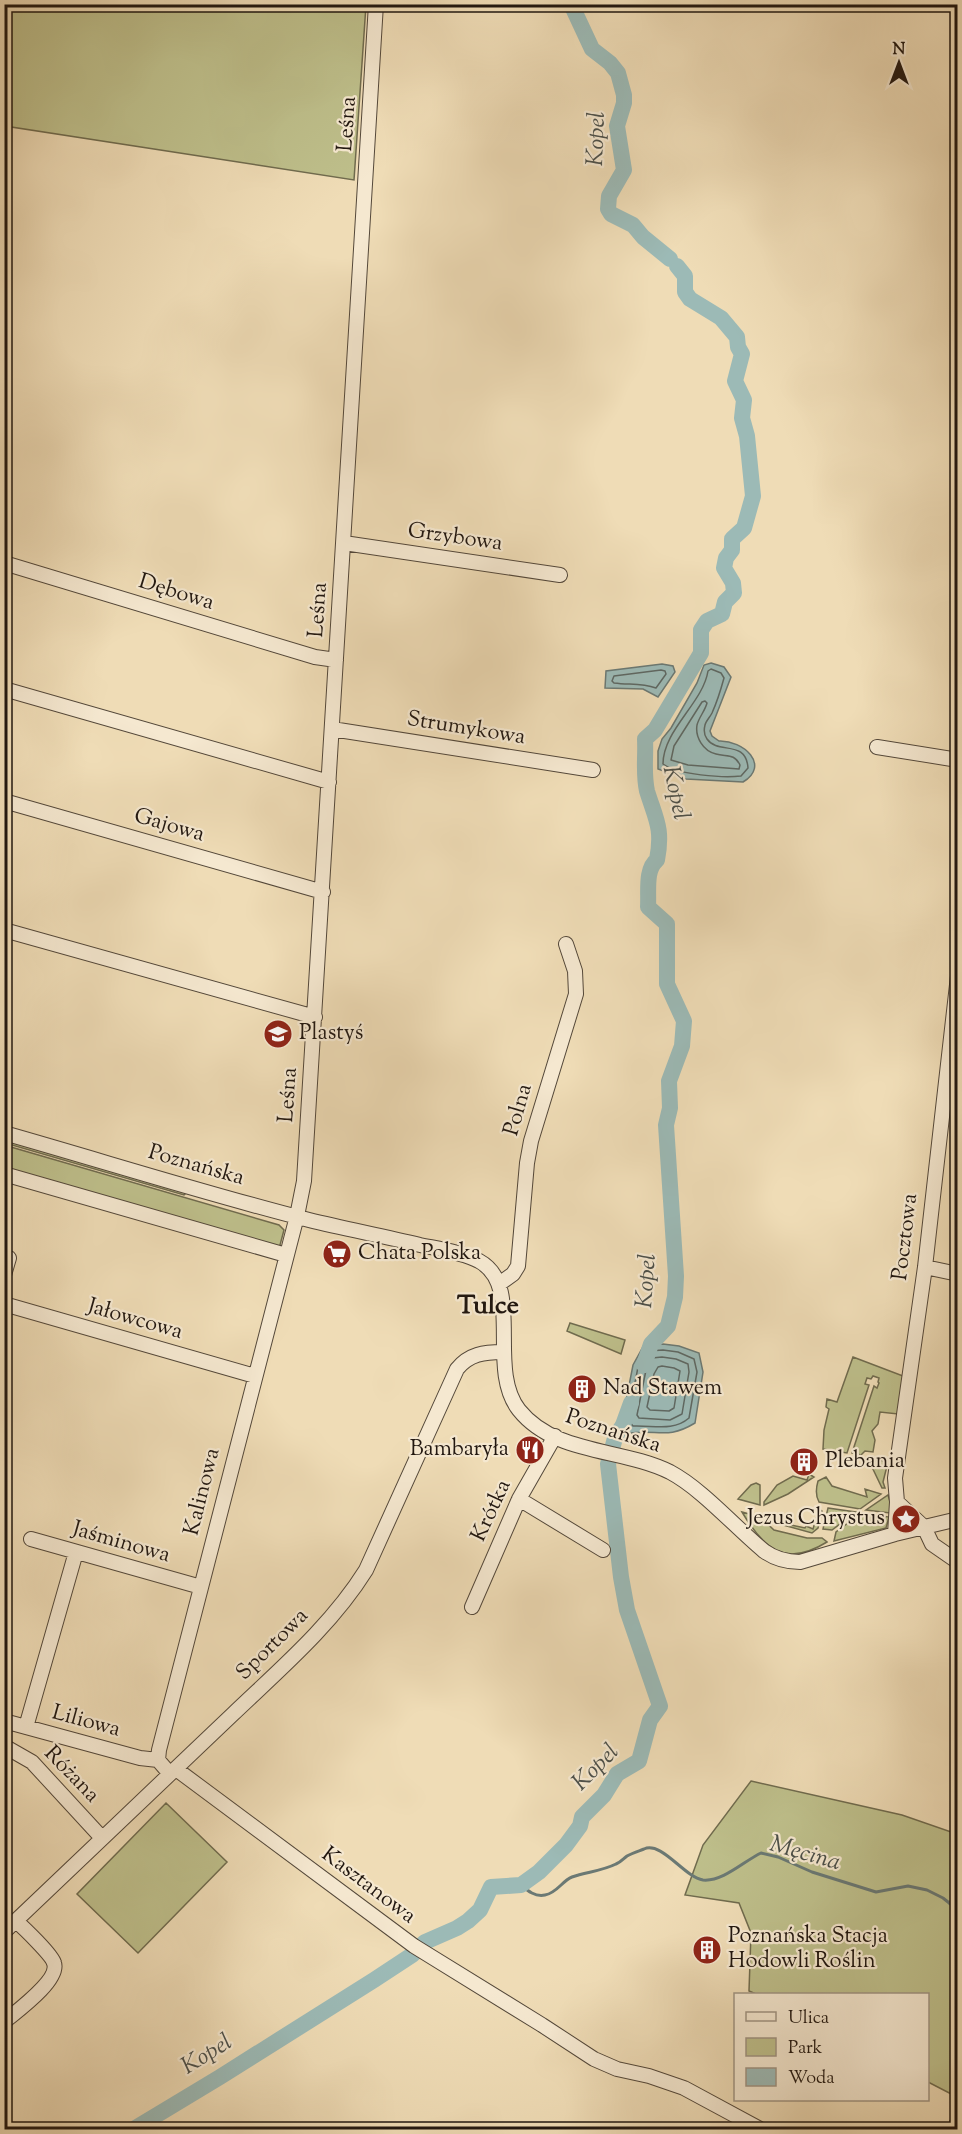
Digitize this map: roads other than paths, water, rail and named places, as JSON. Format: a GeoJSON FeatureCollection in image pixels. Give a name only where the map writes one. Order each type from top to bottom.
{"type":"FeatureCollection","features":[{"type":"Feature","properties":{"kind":"street","name":"Leśna"},"geometry":{"type":"LineString","coordinates":[[297,1216],[304,1181],[315,1017],[376,4]]}},
{"type":"Feature","properties":{"kind":"street","name":"Grzybowa"},"geometry":{"type":"LineString","coordinates":[[344,543],[560,575]]}},
{"type":"Feature","properties":{"kind":"street","name":"Dębowa"},"geometry":{"type":"LineString","coordinates":[[4,563],[315,657],[336,660]]}},
{"type":"Feature","properties":{"kind":"street"},"geometry":{"type":"LineString","coordinates":[[4,689],[329,782]]}},
{"type":"Feature","properties":{"kind":"street","name":"Strumykowa"},"geometry":{"type":"LineString","coordinates":[[332,729],[593,770]]}},
{"type":"Feature","properties":{"kind":"street"},"geometry":{"type":"LineString","coordinates":[[877,747],[957,760]]}},
{"type":"Feature","properties":{"kind":"street","name":"Gajowa"},"geometry":{"type":"LineString","coordinates":[[4,801],[322,892]]}},
{"type":"Feature","properties":{"kind":"street"},"geometry":{"type":"LineString","coordinates":[[4,930],[315,1017]]}},
{"type":"Feature","properties":{"kind":"street","name":"Polna"},"geometry":{"type":"LineString","coordinates":[[499,1284],[513,1274],[518,1266],[531,1141],[576,994],[575,971],[566,944]]}},
{"type":"Feature","properties":{"kind":"street","name":"Pocztowa"},"geometry":{"type":"LineString","coordinates":[[895,1534],[897,1502],[895,1479],[925,1267],[957,976]]}},
{"type":"Feature","properties":{"kind":"street","name":"Poznańska"},"geometry":{"type":"LineString","coordinates":[[4,1133],[297,1216],[466,1256],[478,1261],[488,1268],[499,1284],[503,1304],[503,1352],[507,1383],[514,1401],[531,1422],[577,1445],[657,1466],[672,1474],[698,1493],[764,1551],[779,1560],[793,1562],[806,1560],[957,1519]]}},
{"type":"Feature","properties":{"kind":"street"},"geometry":{"type":"LineString","coordinates":[[4,1174],[286,1255]]}},
{"type":"Feature","properties":{"kind":"street","name":"Kalinowa"},"geometry":{"type":"LineString","coordinates":[[158,1760],[297,1216]]}},
{"type":"Feature","properties":{"kind":"street"},"geometry":{"type":"LineString","coordinates":[[4,1275],[9,1258]]}},
{"type":"Feature","properties":{"kind":"street"},"geometry":{"type":"LineString","coordinates":[[925,1267],[957,1274]]}},
{"type":"Feature","properties":{"kind":"street","name":"Jałowcowa"},"geometry":{"type":"LineString","coordinates":[[4,1304],[255,1376]]}},
{"type":"Feature","properties":{"kind":"street","name":"Sportowa"},"geometry":{"type":"LineString","coordinates":[[4,1932],[302,1648],[330,1618],[354,1588],[382,1536],[457,1369],[472,1356],[503,1352]]}},
{"type":"Feature","properties":{"kind":"street","name":"Krótka"},"geometry":{"type":"LineString","coordinates":[[472,1606],[519,1499],[555,1436]]}},
{"type":"Feature","properties":{"kind":"street"},"geometry":{"type":"LineString","coordinates":[[519,1499],[603,1550]]}},
{"type":"Feature","properties":{"kind":"street"},"geometry":{"type":"LineString","coordinates":[[897,1502],[924,1527],[932,1544],[957,1563]]}},
{"type":"Feature","properties":{"kind":"street","name":"Jaśminowa"},"geometry":{"type":"LineString","coordinates":[[31,1539],[201,1587]]}},
{"type":"Feature","properties":{"kind":"street"},"geometry":{"type":"LineString","coordinates":[[26,1727],[76,1552]]}},
{"type":"Feature","properties":{"kind":"street","name":"Liliowa"},"geometry":{"type":"LineString","coordinates":[[4,1721],[140,1758],[158,1760]]}},
{"type":"Feature","properties":{"kind":"street","name":"Różana"},"geometry":{"type":"LineString","coordinates":[[4,1746],[32,1762],[102,1838]]}},
{"type":"Feature","properties":{"kind":"street"},"geometry":{"type":"LineString","coordinates":[[158,1760],[173,1771]]}},
{"type":"Feature","properties":{"kind":"street","name":"Kasztanowa"},"geometry":{"type":"LineString","coordinates":[[173,1771],[427,1955],[594,2059],[617,2069],[649,2076],[684,2088],[762,2130]]}},
{"type":"Feature","properties":{"kind":"street"},"geometry":{"type":"LineString","coordinates":[[4,2022],[50,1980],[54,1971],[52,1959],[16,1921]]}},
{"type":"Feature","properties":{"kind":"street"},"geometry":{"type":"LineString","coordinates":[[954,2130],[957,2121]]}},
{"type":"Feature","properties":{"kind":"water"},"geometry":{"type":"Polygon","coordinates":[[[711,663],[724,667],[731,677],[710,731],[712,736],[719,741],[745,749],[754,761],[751,775],[743,782],[686,779],[658,769],[658,751],[662,739],[671,728],[697,683],[704,665],[711,663]]]}},
{"type":"Feature","properties":{"kind":"water"},"geometry":{"type":"Polygon","coordinates":[[[662,664],[673,666],[675,672],[658,697],[643,689],[605,688],[606,671],[662,664]]]}},
{"type":"Feature","properties":{"kind":"water"},"geometry":{"type":"Polygon","coordinates":[[[644,1345],[679,1346],[699,1353],[703,1372],[695,1423],[670,1433],[630,1433],[622,1421],[633,1365],[644,1345]]]}},
{"type":"Feature","properties":{"kind":"waterway","name":"Kopel"},"geometry":{"type":"LineString","coordinates":[[571,4],[592,49],[610,63],[618,73],[624,95],[617,126],[624,170],[609,196],[608,209],[611,214],[633,225],[643,237],[670,259]]}},
{"type":"Feature","properties":{"kind":"waterway","name":"Kopel"},"geometry":{"type":"LineString","coordinates":[[644,1365],[651,1344],[668,1326],[675,1297],[676,1276],[666,1125],[670,1108],[669,1081],[682,1046],[684,1021],[667,984],[667,924],[648,907],[649,875],[657,860],[659,840],[658,824],[646,784],[645,739],[655,730],[701,653],[701,630],[707,621],[722,614],[725,602],[734,593],[733,583],[724,568],[726,558],[732,550],[732,539],[744,528],[753,496],[747,436],[742,418],[744,400],[735,381],[742,354],[738,347],[737,337],[721,318],[690,299],[685,292],[685,276],[677,266]]}},
{"type":"Feature","properties":{"kind":"waterway","name":"Kopel"},"geometry":{"type":"LineString","coordinates":[[132,2130],[374,1980],[412,1955],[425,1942],[468,1921],[480,1910],[491,1887],[521,1885],[539,1872],[566,1845],[580,1826],[582,1817],[604,1795],[617,1774],[639,1761],[650,1720],[660,1706],[627,1610],[608,1464],[615,1438],[623,1425],[631,1403]]}},
{"type":"Feature","properties":{"kind":"waterway","name":"Męcina"},"geometry":{"type":"LineString","coordinates":[[521,1885],[535,1894],[549,1894],[572,1877],[611,1866],[631,1854],[651,1848],[666,1855],[688,1873],[703,1880],[711,1880],[726,1874],[761,1853],[876,1892],[908,1886],[927,1890],[943,1898],[958,1910]]}},
{"type":"Feature","properties":{"kind":"waterway"},"geometry":{"type":"LineString","coordinates":[[949,1903],[958,1896]]}},
{"type":"Feature","properties":{"kind":"place","name":"Plastyś"},"geometry":{"type":"Point","coordinates":[278,1034]}},
{"type":"Feature","properties":{"kind":"place","name":"Chata Polska"},"geometry":{"type":"Point","coordinates":[337,1254]}},
{"type":"Feature","properties":{"kind":"place","name":"Nad Stawem"},"geometry":{"type":"Point","coordinates":[582,1389]}},
{"type":"Feature","properties":{"kind":"place","name":"Bambaryła"},"geometry":{"type":"Point","coordinates":[530,1450]}},
{"type":"Feature","properties":{"kind":"place","name":"Plebania"},"geometry":{"type":"Point","coordinates":[804,1462]}},
{"type":"Feature","properties":{"kind":"place","name":"Jezus Chrystus"},"geometry":{"type":"Point","coordinates":[906,1519]}},
{"type":"Feature","properties":{"kind":"place","name":"Poznańska Stacja Hodowli Roślin"},"geometry":{"type":"Point","coordinates":[707,1950]}},
{"type":"Feature","properties":{"kind":"district","name":"Tulce"},"geometry":{"type":"Point","coordinates":[488,1306]}}]}
